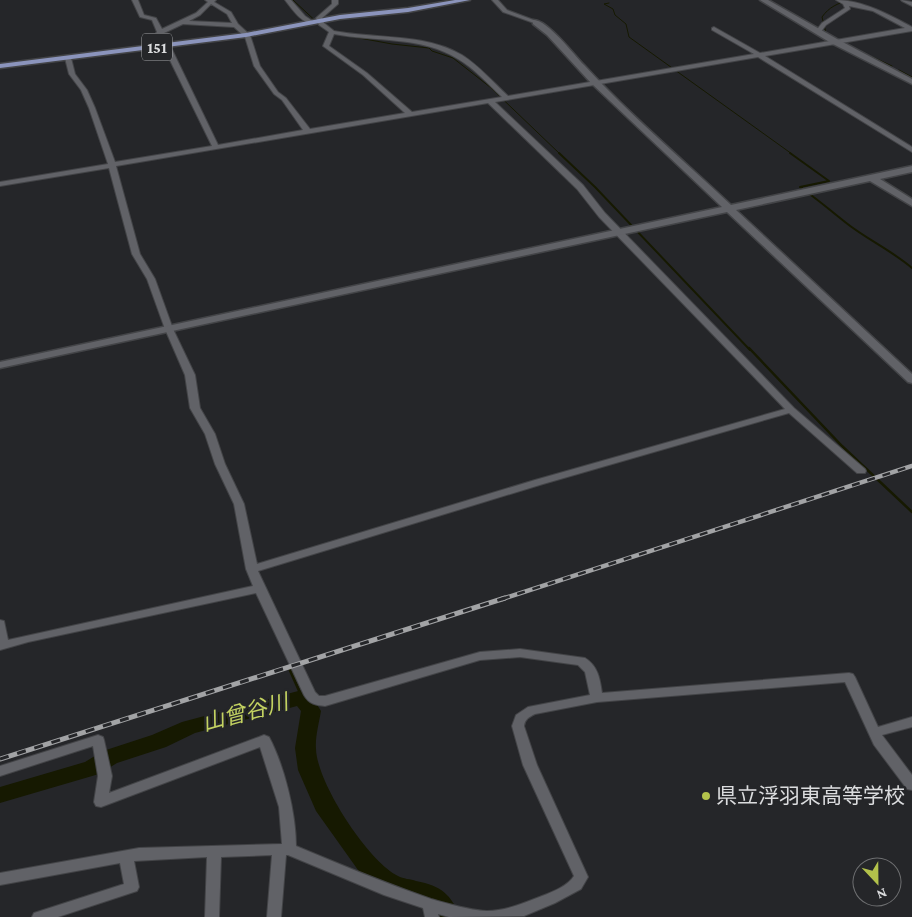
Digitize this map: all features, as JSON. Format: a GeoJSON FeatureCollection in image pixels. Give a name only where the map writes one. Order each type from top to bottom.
{"type":"FeatureCollection","features":[{"type":"Feature","properties":{"kind":"main road","name":"151"},"geometry":{"type":"LineString","coordinates":[[0,66],[246,35],[353,15],[408,10],[467,0]]}},
{"type":"Feature","properties":{"kind":"street"},"geometry":{"type":"LineString","coordinates":[[135,0],[142,16],[154,19],[159,33],[168,45],[168,50],[216,146]]}},
{"type":"Feature","properties":{"kind":"street"},"geometry":{"type":"LineString","coordinates":[[159,33],[198,14],[211,0],[229,13],[236,25],[246,35],[257,66],[308,132]]}},
{"type":"Feature","properties":{"kind":"street"},"geometry":{"type":"LineString","coordinates":[[288,0],[303,17],[332,32],[421,44],[450,52],[461,57],[506,98]]}},
{"type":"Feature","properties":{"kind":"street"},"geometry":{"type":"LineString","coordinates":[[315,22],[335,4],[335,0]]}},
{"type":"Feature","properties":{"kind":"street"},"geometry":{"type":"LineString","coordinates":[[495,0],[505,11],[536,22],[550,33],[594,82],[912,380]]}},
{"type":"Feature","properties":{"kind":"street"},"geometry":{"type":"LineString","coordinates":[[763,0],[818,32],[912,82]]}},
{"type":"Feature","properties":{"kind":"street"},"geometry":{"type":"LineString","coordinates":[[904,0],[912,4]]}},
{"type":"Feature","properties":{"kind":"street"},"geometry":{"type":"LineString","coordinates":[[818,32],[825,23],[848,8],[842,2]]}},
{"type":"Feature","properties":{"kind":"street"},"geometry":{"type":"LineString","coordinates":[[842,2],[875,10],[911,29]]}},
{"type":"Feature","properties":{"kind":"street"},"geometry":{"type":"LineString","coordinates":[[181,22],[236,25]]}},
{"type":"Feature","properties":{"kind":"street"},"geometry":{"type":"LineString","coordinates":[[714,29],[758,54],[912,150]]}},
{"type":"Feature","properties":{"kind":"street"},"geometry":{"type":"LineString","coordinates":[[0,184],[911,29]]}},
{"type":"Feature","properties":{"kind":"street"},"geometry":{"type":"LineString","coordinates":[[332,32],[326,46],[365,74],[410,114]]}},
{"type":"Feature","properties":{"kind":"street"},"geometry":{"type":"LineString","coordinates":[[68,58],[72,74],[87,96],[92,108],[115,174],[136,254],[150,279],[169,329],[190,375],[195,408],[210,434],[220,464],[238,504],[252,568],[310,696],[316,700],[325,701],[480,656],[520,653],[581,661],[587,664],[592,670],[597,698]]}},
{"type":"Feature","properties":{"kind":"street"},"geometry":{"type":"LineString","coordinates":[[490,101],[580,187],[602,215],[791,410],[861,471]]}},
{"type":"Feature","properties":{"kind":"street"},"geometry":{"type":"LineString","coordinates":[[0,364],[912,168]]}},
{"type":"Feature","properties":{"kind":"street"},"geometry":{"type":"LineString","coordinates":[[871,177],[912,203]]}},
{"type":"Feature","properties":{"kind":"street"},"geometry":{"type":"LineString","coordinates":[[252,568],[539,482],[791,410]]}},
{"type":"Feature","properties":{"kind":"street"},"geometry":{"type":"LineString","coordinates":[[0,624],[1,646],[260,588]]}},
{"type":"Feature","properties":{"kind":"street"},"geometry":{"type":"LineString","coordinates":[[0,879],[126,856],[284,849],[438,910],[487,917],[506,915],[550,899],[576,885],[581,877],[530,764],[518,726],[519,720],[524,714],[532,710],[597,698],[850,677],[883,748],[912,785]]}},
{"type":"Feature","properties":{"kind":"street"},"geometry":{"type":"LineString","coordinates":[[874,732],[912,722]]}},
{"type":"Feature","properties":{"kind":"street"},"geometry":{"type":"LineString","coordinates":[[0,771],[98,740],[105,776],[101,802],[264,740],[286,802],[290,830],[284,849],[274,917]]}},
{"type":"Feature","properties":{"kind":"street"},"geometry":{"type":"LineString","coordinates":[[212,917],[214,852]]}},
{"type":"Feature","properties":{"kind":"street"},"geometry":{"type":"LineString","coordinates":[[39,917],[132,887],[126,856]]}},
{"type":"Feature","properties":{"kind":"waterway"},"geometry":{"type":"LineString","coordinates":[[293,0],[321,26]]}},
{"type":"Feature","properties":{"kind":"waterway"},"geometry":{"type":"LineString","coordinates":[[826,33],[822,17],[834,6],[850,0]]}},
{"type":"Feature","properties":{"kind":"waterway"},"geometry":{"type":"LineString","coordinates":[[609,3],[604,4],[613,9],[615,15],[626,24],[629,37],[792,154]]}},
{"type":"Feature","properties":{"kind":"waterway"},"geometry":{"type":"LineString","coordinates":[[332,33],[392,44],[429,48],[432,51],[453,58],[490,87],[560,154]]}},
{"type":"Feature","properties":{"kind":"waterway"},"geometry":{"type":"LineString","coordinates":[[851,47],[892,66]]}},
{"type":"Feature","properties":{"kind":"waterway"},"geometry":{"type":"LineString","coordinates":[[899,70],[912,77]]}},
{"type":"Feature","properties":{"kind":"waterway"},"geometry":{"type":"LineString","coordinates":[[559,153],[595,187],[750,350]]}},
{"type":"Feature","properties":{"kind":"waterway"},"geometry":{"type":"LineString","coordinates":[[790,153],[829,181],[800,187],[802,188]]}},
{"type":"Feature","properties":{"kind":"waterway"},"geometry":{"type":"LineString","coordinates":[[808,193],[853,228],[912,268]]}},
{"type":"Feature","properties":{"kind":"waterway"},"geometry":{"type":"LineString","coordinates":[[749,348],[842,446],[912,512]]}},
{"type":"Feature","properties":{"kind":"waterway"},"geometry":{"type":"LineString","coordinates":[[290,670],[302,697]]}},
{"type":"Feature","properties":{"kind":"waterway","name":"山曾谷川"},"geometry":{"type":"LineString","coordinates":[[0,795],[92,768],[110,757],[159,741],[189,727],[302,697],[311,711],[305,748],[309,770],[324,805],[371,870],[393,885],[424,892],[434,897],[442,904],[449,917]]}},
{"type":"Feature","properties":{"kind":"railway"},"geometry":{"type":"LineString","coordinates":[[502,599],[912,466]]}},
{"type":"Feature","properties":{"kind":"railway"},"geometry":{"type":"LineString","coordinates":[[0,759],[505,598]]}},
{"type":"Feature","properties":{"kind":"place","name":"県立浮羽東高等学校"},"geometry":{"type":"Point","coordinates":[706,796]}}]}
